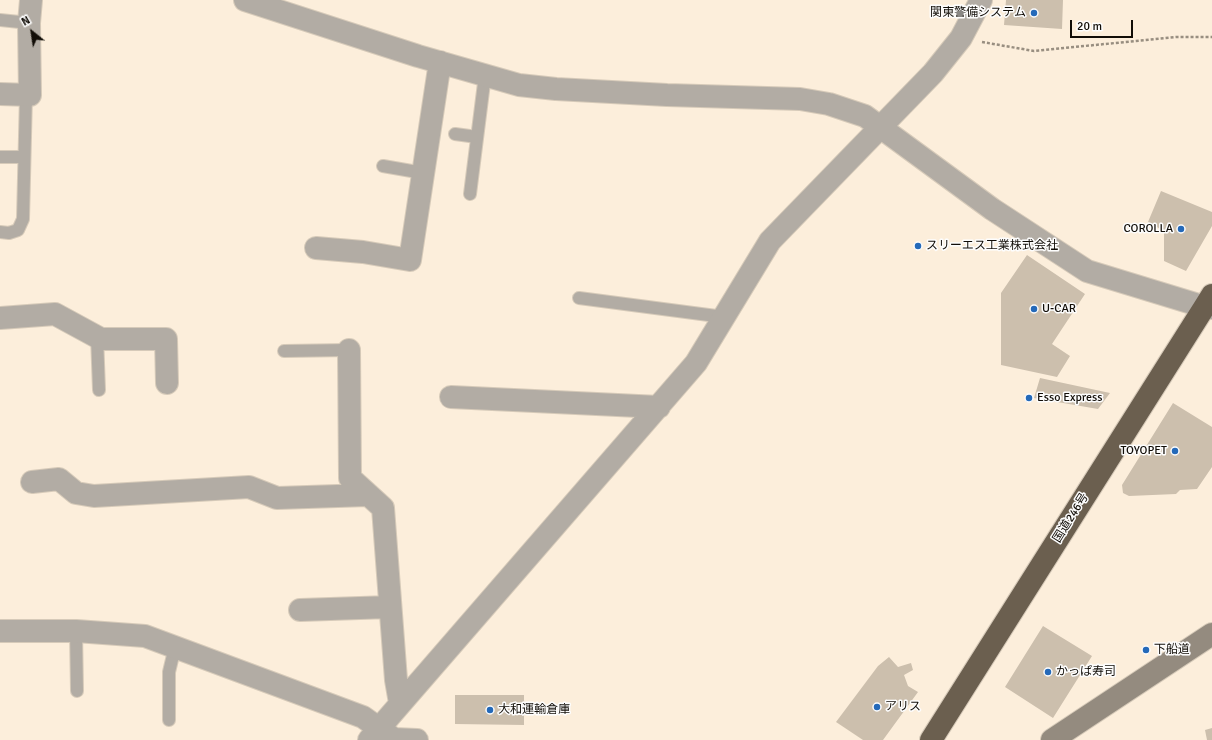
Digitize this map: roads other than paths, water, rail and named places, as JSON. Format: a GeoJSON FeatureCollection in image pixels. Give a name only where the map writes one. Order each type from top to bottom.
{"type":"FeatureCollection","features":[{"type":"Feature","properties":{"kind":"highway","name":"国道246号"},"geometry":{"type":"LineString","coordinates":[[931,740],[1210,303]]}},
{"type":"Feature","properties":{"kind":"street"},"geometry":{"type":"LineString","coordinates":[[0,94],[30,95],[29,23],[31,0]]}},
{"type":"Feature","properties":{"kind":"street"},"geometry":{"type":"LineString","coordinates":[[245,0],[440,62],[519,84],[556,89],[667,95],[800,99],[829,104],[865,116],[992,209],[1087,271],[1210,303]]}},
{"type":"Feature","properties":{"kind":"street"},"geometry":{"type":"LineString","coordinates":[[374,734],[696,363],[770,241],[933,73],[961,38],[981,0]]}},
{"type":"Feature","properties":{"kind":"street"},"geometry":{"type":"LineString","coordinates":[[316,248],[364,245],[410,260],[440,62]]}},
{"type":"Feature","properties":{"kind":"street"},"geometry":{"type":"LineString","coordinates":[[0,318],[55,314],[101,339],[175,338],[167,383]]}},
{"type":"Feature","properties":{"kind":"street"},"geometry":{"type":"LineString","coordinates":[[349,350],[350,478],[383,508],[396,680],[400,703]]}},
{"type":"Feature","properties":{"kind":"street"},"geometry":{"type":"LineString","coordinates":[[451,397],[659,407]]}},
{"type":"Feature","properties":{"kind":"street"},"geometry":{"type":"LineString","coordinates":[[45,474],[59,479],[76,493],[86,496],[94,496],[167,483],[249,487],[277,498],[368,495]]}},
{"type":"Feature","properties":{"kind":"street"},"geometry":{"type":"LineString","coordinates":[[300,610],[390,607]]}},
{"type":"Feature","properties":{"kind":"street"},"geometry":{"type":"LineString","coordinates":[[0,631],[76,631],[144,636],[363,717],[374,734],[394,739],[418,740]]}},
{"type":"Feature","properties":{"kind":"street"},"geometry":{"type":"LineString","coordinates":[[1052,740],[1212,634]]}},
{"type":"Feature","properties":{"kind":"lane"},"geometry":{"type":"LineString","coordinates":[[0,20],[29,23]]}},
{"type":"Feature","properties":{"kind":"lane"},"geometry":{"type":"LineString","coordinates":[[470,194],[485,75]]}},
{"type":"Feature","properties":{"kind":"lane"},"geometry":{"type":"LineString","coordinates":[[0,232],[9,233],[18,230],[23,220],[26,95]]}},
{"type":"Feature","properties":{"kind":"lane"},"geometry":{"type":"LineString","coordinates":[[455,134],[477,137]]}},
{"type":"Feature","properties":{"kind":"lane"},"geometry":{"type":"LineString","coordinates":[[0,157],[24,157]]}},
{"type":"Feature","properties":{"kind":"lane"},"geometry":{"type":"LineString","coordinates":[[383,166],[423,172]]}},
{"type":"Feature","properties":{"kind":"lane"},"geometry":{"type":"LineString","coordinates":[[579,298],[724,317]]}},
{"type":"Feature","properties":{"kind":"lane"},"geometry":{"type":"LineString","coordinates":[[97,336],[99,390]]}},
{"type":"Feature","properties":{"kind":"lane"},"geometry":{"type":"LineString","coordinates":[[284,351],[349,350]]}},
{"type":"Feature","properties":{"kind":"lane"},"geometry":{"type":"LineString","coordinates":[[76,631],[77,691]]}},
{"type":"Feature","properties":{"kind":"lane"},"geometry":{"type":"LineString","coordinates":[[169,720],[168,672],[174,647]]}},
{"type":"Feature","properties":{"kind":"place","name":"関東警備システム"},"geometry":{"type":"Point","coordinates":[1034,13]}},
{"type":"Feature","properties":{"kind":"place","name":"COROLLA"},"geometry":{"type":"Point","coordinates":[1181,229]}},
{"type":"Feature","properties":{"kind":"place","name":"スリーエス工業株式会社"},"geometry":{"type":"Point","coordinates":[918,246]}},
{"type":"Feature","properties":{"kind":"place","name":"U-CAR"},"geometry":{"type":"Point","coordinates":[1034,309]}},
{"type":"Feature","properties":{"kind":"place","name":"Esso Express"},"geometry":{"type":"Point","coordinates":[1029,398]}},
{"type":"Feature","properties":{"kind":"place","name":"TOYOPET"},"geometry":{"type":"Point","coordinates":[1175,451]}},
{"type":"Feature","properties":{"kind":"place","name":"下船道"},"geometry":{"type":"Point","coordinates":[1146,650]}},
{"type":"Feature","properties":{"kind":"place","name":"かっぱ寿司"},"geometry":{"type":"Point","coordinates":[1048,672]}},
{"type":"Feature","properties":{"kind":"place","name":"アリス"},"geometry":{"type":"Point","coordinates":[877,707]}},
{"type":"Feature","properties":{"kind":"place","name":"大和運輸倉庫"},"geometry":{"type":"Point","coordinates":[490,710]}}]}
